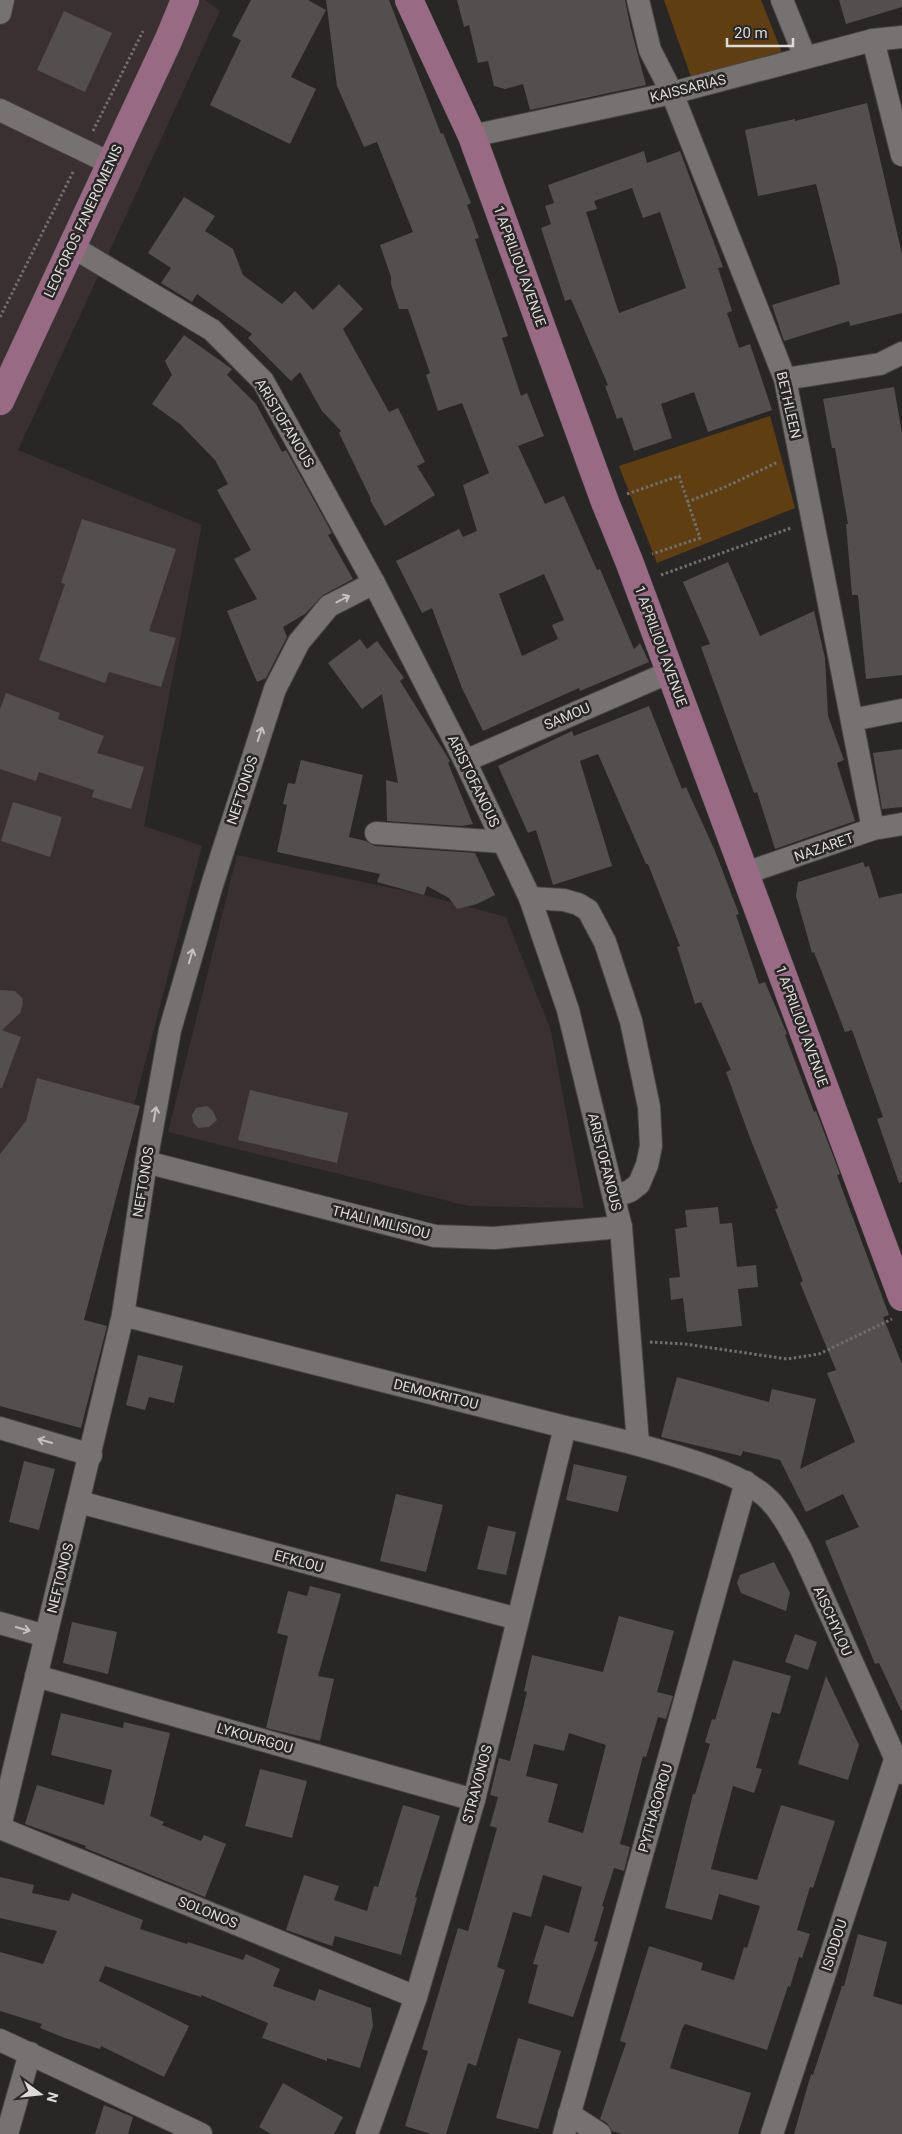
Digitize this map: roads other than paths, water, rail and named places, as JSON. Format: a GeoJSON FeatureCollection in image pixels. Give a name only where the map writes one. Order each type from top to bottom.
{"type":"FeatureCollection","features":[{"type":"Feature","properties":{"kind":"main road","name":"LEOFOROS FANEROMENIS"},"geometry":{"type":"LineString","coordinates":[[0,401],[168,41],[185,0]]}},
{"type":"Feature","properties":{"kind":"main road","name":"LEOFOROS FANEROMENIS"},"geometry":{"type":"LineString","coordinates":[[168,41],[202,0]]}},
{"type":"Feature","properties":{"kind":"main road","name":"1 APRILIOU AVENUE"},"geometry":{"type":"LineString","coordinates":[[409,0],[472,136],[605,502],[630,561],[746,874],[898,1308]]}},
{"type":"Feature","properties":{"kind":"street"},"geometry":{"type":"LineString","coordinates":[[0,13],[2,0]]}},
{"type":"Feature","properties":{"kind":"street","name":"BETHLEEN"},"geometry":{"type":"LineString","coordinates":[[638,0],[650,50],[672,94],[785,379],[873,830]]}},
{"type":"Feature","properties":{"kind":"street"},"geometry":{"type":"LineString","coordinates":[[782,0],[805,58]]}},
{"type":"Feature","properties":{"kind":"street","name":"KAISSARIAS"},"geometry":{"type":"LineString","coordinates":[[472,136],[672,94],[873,40],[902,37]]}},
{"type":"Feature","properties":{"kind":"street"},"geometry":{"type":"LineString","coordinates":[[873,40],[902,155]]}},
{"type":"Feature","properties":{"kind":"street"},"geometry":{"type":"LineString","coordinates":[[0,110],[110,163]]}},
{"type":"Feature","properties":{"kind":"street","name":"ARISTOFANOUS"},"geometry":{"type":"LineString","coordinates":[[71,246],[212,330],[263,381],[374,583],[465,761],[530,898],[565,999],[621,1227],[638,1443]]}},
{"type":"Feature","properties":{"kind":"street"},"geometry":{"type":"LineString","coordinates":[[785,379],[880,364],[902,353]]}},
{"type":"Feature","properties":{"kind":"street","name":"NEFTONOS"},"geometry":{"type":"LineString","coordinates":[[0,1828],[91,1455],[123,1315],[146,1162],[170,1030],[212,885],[275,689],[299,642],[329,606],[374,583]]}},
{"type":"Feature","properties":{"kind":"street","name":"SAMOU"},"geometry":{"type":"LineString","coordinates":[[465,761],[670,672]]}},
{"type":"Feature","properties":{"kind":"street"},"geometry":{"type":"LineString","coordinates":[[852,720],[902,710]]}},
{"type":"Feature","properties":{"kind":"street","name":"NAZARET"},"geometry":{"type":"LineString","coordinates":[[746,874],[873,830],[902,824]]}},
{"type":"Feature","properties":{"kind":"street"},"geometry":{"type":"LineString","coordinates":[[376,832],[503,842]]}},
{"type":"Feature","properties":{"kind":"street"},"geometry":{"type":"LineString","coordinates":[[530,898],[564,900],[578,904],[588,910],[605,942],[631,1021],[649,1107],[651,1146],[640,1184],[630,1191],[614,1197]]}},
{"type":"Feature","properties":{"kind":"street","name":"THALI MILISIOU"},"geometry":{"type":"LineString","coordinates":[[146,1162],[435,1236],[494,1238],[621,1227]]}},
{"type":"Feature","properties":{"kind":"street","name":"DEMOKRITOU"},"geometry":{"type":"LineString","coordinates":[[123,1315],[565,1427],[638,1443],[712,1468],[746,1482]]}},
{"type":"Feature","properties":{"kind":"street","name":"STRAVONOS"},"geometry":{"type":"LineString","coordinates":[[367,2134],[416,1997],[474,1800],[565,1427]]}},
{"type":"Feature","properties":{"kind":"street"},"geometry":{"type":"LineString","coordinates":[[0,1428],[91,1455]]}},
{"type":"Feature","properties":{"kind":"street","name":"AISCHYLOU"},"geometry":{"type":"LineString","coordinates":[[746,1482],[766,1497],[782,1516],[801,1549],[899,1765]]}},
{"type":"Feature","properties":{"kind":"street","name":"PYTHAGOROU"},"geometry":{"type":"LineString","coordinates":[[566,2124],[746,1482]]}},
{"type":"Feature","properties":{"kind":"street","name":"EFKLOU"},"geometry":{"type":"LineString","coordinates":[[79,1502],[518,1620]]}},
{"type":"Feature","properties":{"kind":"street"},"geometry":{"type":"LineString","coordinates":[[0,1623],[46,1636]]}},
{"type":"Feature","properties":{"kind":"street","name":"LYKOURGOU"},"geometry":{"type":"LineString","coordinates":[[36,1676],[474,1800]]}},
{"type":"Feature","properties":{"kind":"street","name":"ISIODOU"},"geometry":{"type":"LineString","coordinates":[[772,2134],[899,1765]]}},
{"type":"Feature","properties":{"kind":"street","name":"SOLONOS"},"geometry":{"type":"LineString","coordinates":[[0,1828],[416,1997]]}},
{"type":"Feature","properties":{"kind":"street"},"geometry":{"type":"LineString","coordinates":[[0,2040],[201,2134]]}},
{"type":"Feature","properties":{"kind":"street"},"geometry":{"type":"LineString","coordinates":[[7,2134],[30,2053]]}},
{"type":"Feature","properties":{"kind":"street"},"geometry":{"type":"LineString","coordinates":[[566,2124],[600,2134]]}}]}
